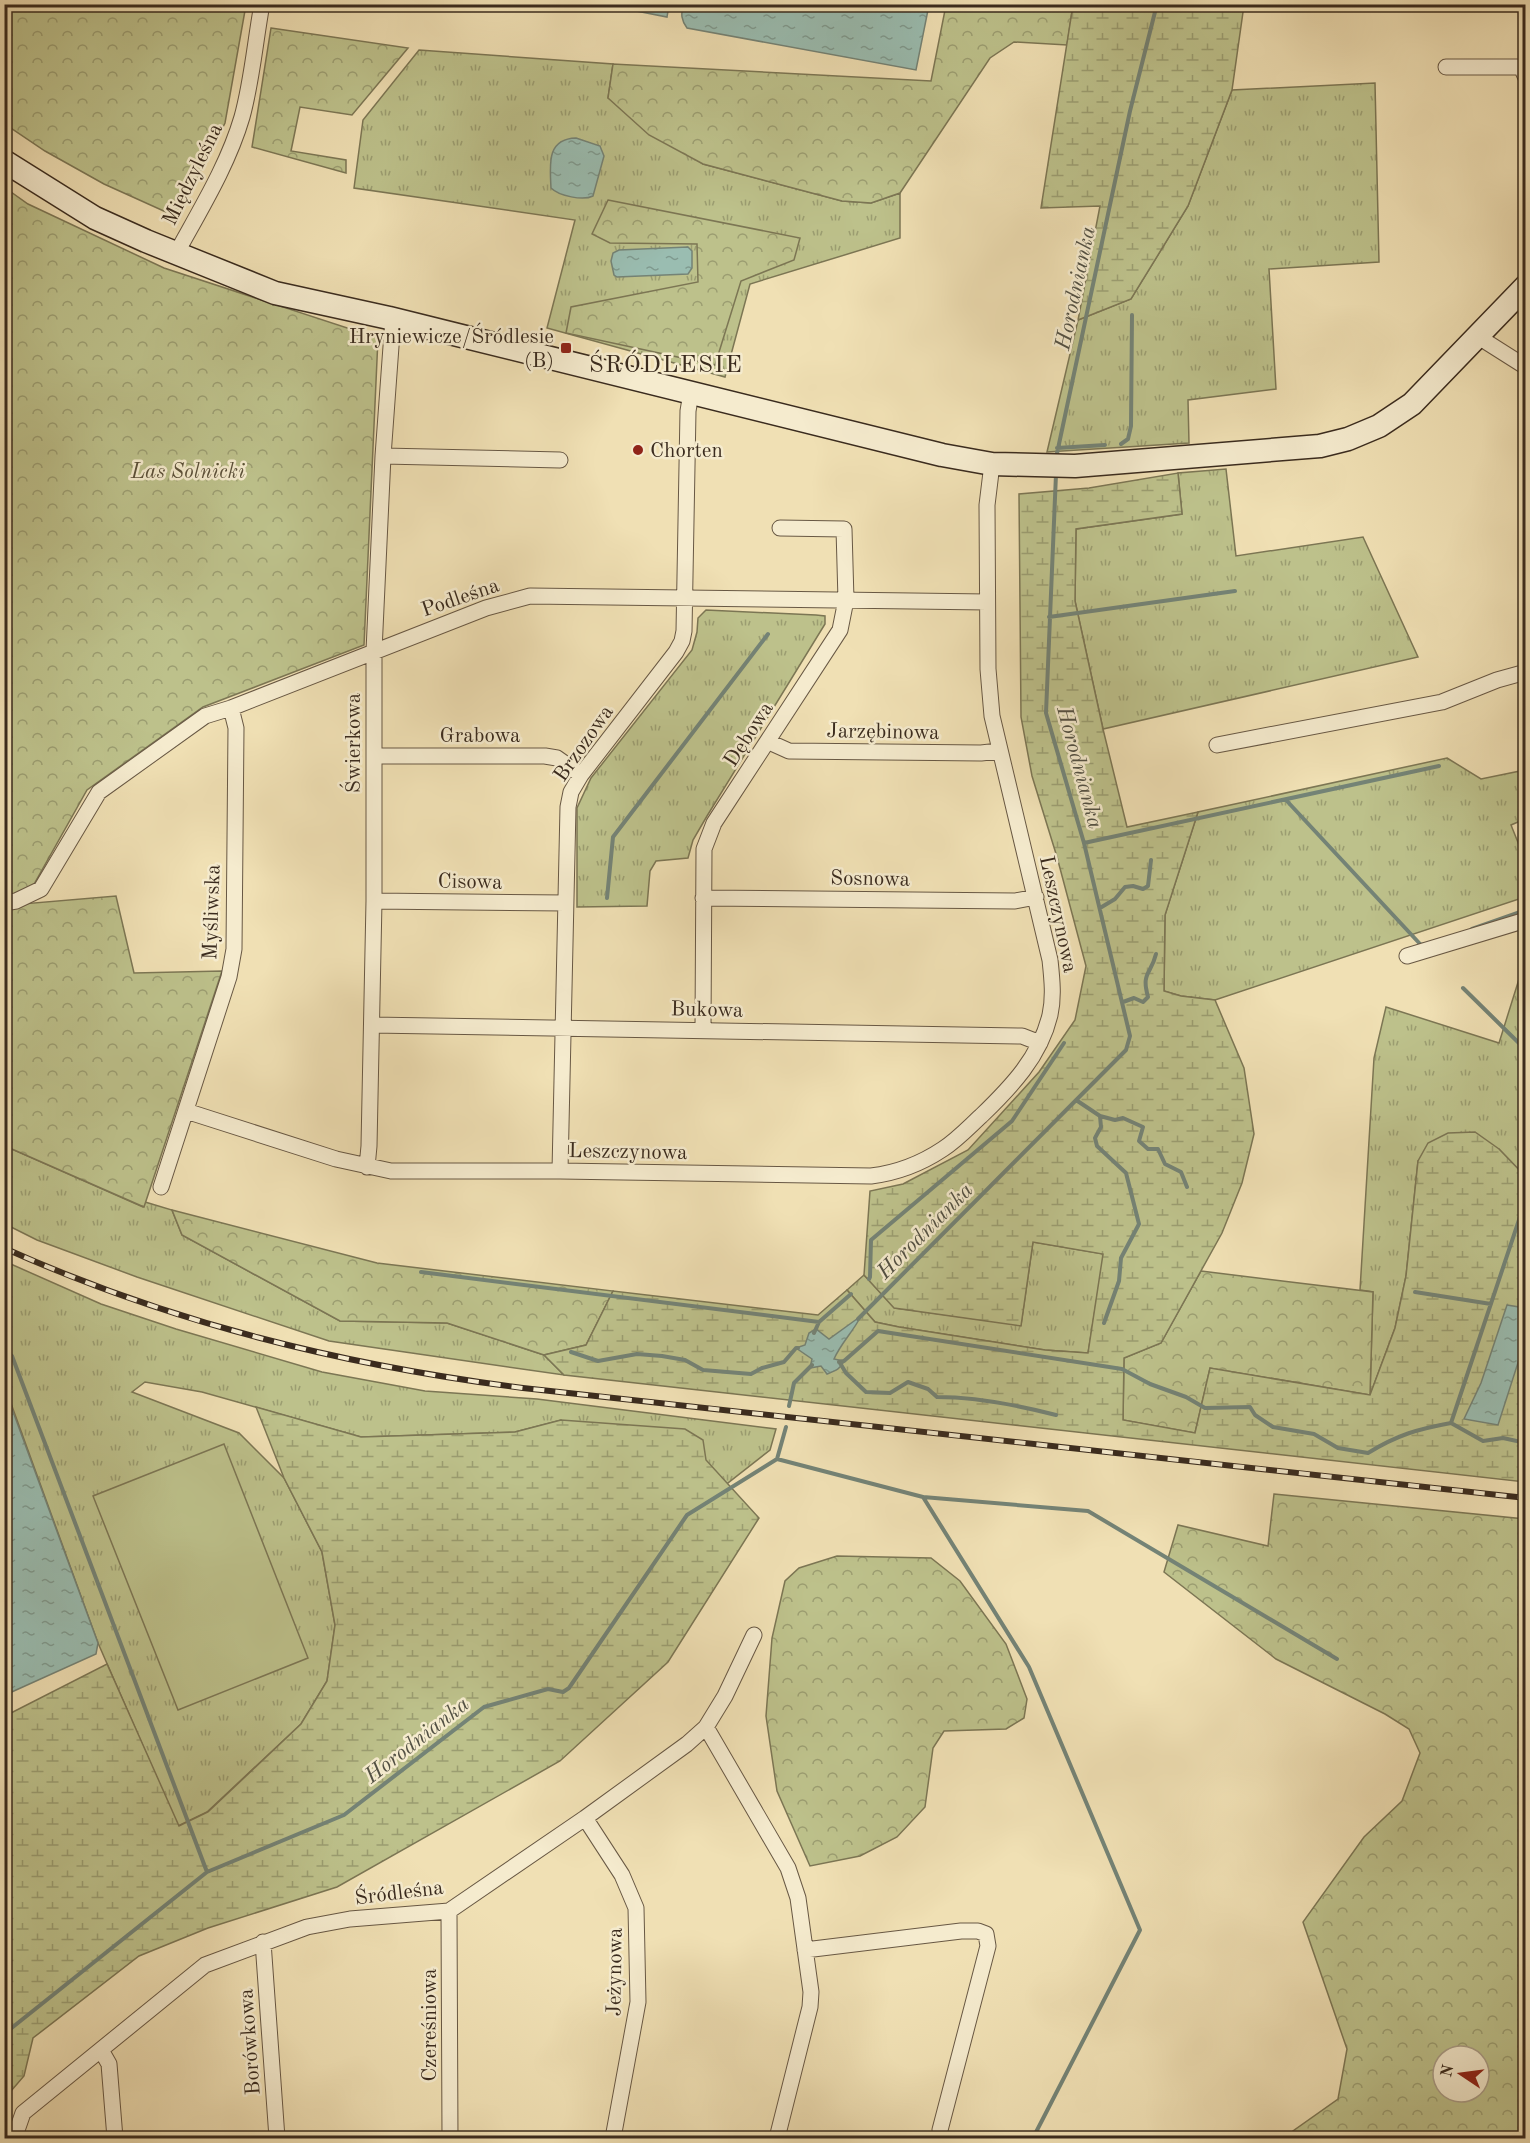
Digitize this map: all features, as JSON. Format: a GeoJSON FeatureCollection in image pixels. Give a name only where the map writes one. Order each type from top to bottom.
{"type":"FeatureCollection","features":[{"type":"Feature","properties":{"kind":"street","name":"Międzyleśna"},"geometry":{"type":"LineString","coordinates":[[176,254],[228,154],[241,119],[249,87],[262,4]]}},
{"type":"Feature","properties":{"kind":"street"},"geometry":{"type":"LineString","coordinates":[[1446,67],[1521,67],[1526,78]]}},
{"type":"Feature","properties":{"kind":"street"},"geometry":{"type":"LineString","coordinates":[[4,161],[95,218],[176,254],[288,297],[393,319],[942,455],[992,464],[1075,466],[1320,446],[1348,439],[1379,426],[1412,404],[1526,286]]}},
{"type":"Feature","properties":{"kind":"street","name":"Świerkowa"},"geometry":{"type":"LineString","coordinates":[[367,1167],[374,901],[374,651],[383,456],[393,319]]}},
{"type":"Feature","properties":{"kind":"street"},"geometry":{"type":"LineString","coordinates":[[1477,336],[1526,367]]}},
{"type":"Feature","properties":{"kind":"street","name":"Brzozowa"},"geometry":{"type":"LineString","coordinates":[[561,1171],[568,807],[571,792],[581,775],[676,652],[682,641],[686,598],[688,411],[691,393]]}},
{"type":"Feature","properties":{"kind":"street"},"geometry":{"type":"LineString","coordinates":[[383,456],[560,460]]}},
{"type":"Feature","properties":{"kind":"street","name":"Leszczynowa"},"geometry":{"type":"LineString","coordinates":[[367,1167],[391,1171],[561,1171],[856,1176],[884,1174],[909,1167],[943,1150],[1010,1088],[1033,1058],[1040,1043],[1050,1016],[1053,989],[1050,960],[1036,897],[992,716],[987,602],[987,505],[992,464]]}},
{"type":"Feature","properties":{"kind":"street","name":"Dębowa"},"geometry":{"type":"LineString","coordinates":[[703,1029],[704,849],[714,823],[840,630],[846,600],[844,529],[780,528]]}},
{"type":"Feature","properties":{"kind":"street","name":"Podleśna"},"geometry":{"type":"LineString","coordinates":[[4,903],[16,901],[41,889],[99,792],[205,716],[231,708],[486,608],[530,596],[987,602]]}},
{"type":"Feature","properties":{"kind":"street"},"geometry":{"type":"LineString","coordinates":[[1217,745],[1442,702],[1497,680],[1526,672]]}},
{"type":"Feature","properties":{"kind":"street","name":"Myśliwska"},"geometry":{"type":"LineString","coordinates":[[161,1187],[229,976],[234,948],[236,728],[231,708]]}},
{"type":"Feature","properties":{"kind":"street","name":"Jarzębinowa"},"geometry":{"type":"LineString","coordinates":[[768,742],[789,751],[981,753],[999,751]]}},
{"type":"Feature","properties":{"kind":"street","name":"Grabowa"},"geometry":{"type":"LineString","coordinates":[[374,756],[545,756],[557,758],[581,775]]}},
{"type":"Feature","properties":{"kind":"street","name":"Sosnowa"},"geometry":{"type":"LineString","coordinates":[[703,898],[1015,901],[1036,897]]}},
{"type":"Feature","properties":{"kind":"street","name":"Cisowa"},"geometry":{"type":"LineString","coordinates":[[374,901],[566,903]]}},
{"type":"Feature","properties":{"kind":"street"},"geometry":{"type":"LineString","coordinates":[[1407,956],[1526,920]]}},
{"type":"Feature","properties":{"kind":"street","name":"Bukowa"},"geometry":{"type":"LineString","coordinates":[[372,1025],[1022,1036],[1040,1043]]}},
{"type":"Feature","properties":{"kind":"street"},"geometry":{"type":"LineString","coordinates":[[186,1111],[367,1167]]}},
{"type":"Feature","properties":{"kind":"street","name":"Śródleśna"},"geometry":{"type":"LineString","coordinates":[[11,2139],[16,2133],[23,2113],[205,1965],[308,1927],[350,1919],[449,1911],[585,1818],[687,1744],[706,1726],[725,1696],[754,1635]]}},
{"type":"Feature","properties":{"kind":"street"},"geometry":{"type":"LineString","coordinates":[[706,1726],[788,1868],[798,1898],[811,1992],[810,2007],[777,2139]]}},
{"type":"Feature","properties":{"kind":"street","name":"Jeżynowa"},"geometry":{"type":"LineString","coordinates":[[585,1818],[622,1875],[636,1908],[638,2002],[613,2139]]}},
{"type":"Feature","properties":{"kind":"street","name":"Czereśniowa"},"geometry":{"type":"LineString","coordinates":[[449,1911],[450,2139]]}},
{"type":"Feature","properties":{"kind":"street"},"geometry":{"type":"LineString","coordinates":[[805,1950],[961,1931],[978,1931],[986,1934],[988,1946],[940,2130]]}},
{"type":"Feature","properties":{"kind":"street","name":"Borówkowa"},"geometry":{"type":"LineString","coordinates":[[263,1942],[277,2139]]}},
{"type":"Feature","properties":{"kind":"street"},"geometry":{"type":"LineString","coordinates":[[101,2050],[109,2064],[115,2139]]}},
{"type":"Feature","properties":{"kind":"green space"},"geometry":{"type":"Polygon","coordinates":[[[4,5],[246,5],[225,123],[177,217],[104,184],[45,151],[5,124],[4,5]]]}},
{"type":"Feature","properties":{"kind":"green space"},"geometry":{"type":"Polygon","coordinates":[[[946,5],[1073,5],[1067,45],[1014,42],[990,58],[900,193],[871,203],[842,201],[703,164],[649,135],[608,98],[613,64],[931,81],[946,5]]]}},
{"type":"Feature","properties":{"kind":"green space"},"geometry":{"type":"Polygon","coordinates":[[[1073,5],[1244,5],[1232,90],[1188,206],[1131,299],[1078,320],[1100,206],[1041,208],[1073,5]]]}},
{"type":"Feature","properties":{"kind":"green space"},"geometry":{"type":"Polygon","coordinates":[[[271,28],[408,48],[352,115],[300,107],[291,151],[346,160],[346,173],[252,147],[271,28]]]}},
{"type":"Feature","properties":{"kind":"green space"},"geometry":{"type":"Polygon","coordinates":[[[419,50],[613,64],[608,98],[703,164],[842,201],[871,203],[900,193],[900,238],[750,284],[725,377],[547,328],[575,220],[354,188],[363,120],[419,50]]]}},
{"type":"Feature","properties":{"kind":"green space"},"geometry":{"type":"Polygon","coordinates":[[[1375,83],[1379,262],[1269,269],[1276,389],[1188,400],[1189,443],[1047,452],[1078,320],[1131,299],[1188,206],[1232,90],[1375,83]]]}},
{"type":"Feature","properties":{"kind":"green space","name":"Las Solnicki"},"geometry":{"type":"Polygon","coordinates":[[[4,187],[28,204],[164,268],[378,338],[364,645],[203,707],[87,790],[23,904],[116,896],[134,973],[222,971],[144,1207],[5,1146],[4,187]]]}},
{"type":"Feature","properties":{"kind":"green space"},"geometry":{"type":"Polygon","coordinates":[[[608,200],[800,238],[794,260],[741,281],[715,365],[566,333],[571,307],[698,282],[697,244],[610,243],[592,234],[608,200]]]}},
{"type":"Feature","properties":{"kind":"green space"},"geometry":{"type":"Polygon","coordinates":[[[1226,469],[1236,556],[1363,537],[1418,657],[1103,729],[1075,601],[1076,529],[1182,514],[1178,473],[1226,469]]]}},
{"type":"Feature","properties":{"kind":"green space"},"geometry":{"type":"Polygon","coordinates":[[[1178,473],[1182,514],[1076,529],[1075,601],[1127,827],[1198,812],[1165,915],[1164,991],[1181,996],[1215,1000],[1244,1068],[1254,1134],[1242,1183],[1222,1233],[1161,1343],[1124,1358],[1123,1420],[1195,1433],[1210,1368],[1370,1395],[1395,1328],[1406,1276],[1418,1161],[1428,1143],[1448,1133],[1475,1132],[1499,1149],[1525,1176],[1525,1482],[564,1375],[544,1355],[586,1345],[613,1291],[818,1315],[847,1290],[875,1322],[1045,1350],[1088,1353],[1103,1254],[1033,1242],[1021,1326],[894,1308],[864,1275],[870,1191],[903,1184],[968,1150],[1039,1072],[1075,1020],[1086,966],[1057,857],[1032,776],[1021,717],[1019,494],[1089,488],[1178,473]]]}},
{"type":"Feature","properties":{"kind":"green space"},"geometry":{"type":"Polygon","coordinates":[[[706,610],[825,616],[825,624],[707,816],[693,840],[688,858],[656,861],[650,871],[647,906],[577,907],[577,808],[591,778],[692,650],[698,618],[706,610]]]}},
{"type":"Feature","properties":{"kind":"green space"},"geometry":{"type":"Polygon","coordinates":[[[1447,758],[1481,779],[1525,770],[1525,819],[1511,825],[1525,860],[1525,897],[1215,1000],[1181,996],[1164,991],[1165,915],[1198,812],[1447,758]]]}},
{"type":"Feature","properties":{"kind":"green space"},"geometry":{"type":"Polygon","coordinates":[[[1525,960],[1525,1176],[1499,1149],[1418,1161],[1406,1276],[1395,1328],[1370,1395],[1373,1292],[1360,1290],[1374,1058],[1386,1007],[1499,1043],[1525,960]]]}},
{"type":"Feature","properties":{"kind":"green space"},"geometry":{"type":"Polygon","coordinates":[[[5,1146],[143,1207],[145,1202],[172,1210],[182,1235],[340,1321],[447,1323],[544,1355],[564,1375],[329,1341],[137,1277],[37,1240],[5,1224],[5,1146]]]}},
{"type":"Feature","properties":{"kind":"green space"},"geometry":{"type":"Polygon","coordinates":[[[172,1210],[377,1263],[613,1291],[586,1345],[544,1355],[447,1323],[340,1321],[182,1235],[172,1210]]]}},
{"type":"Feature","properties":{"kind":"green space"},"geometry":{"type":"Polygon","coordinates":[[[1033,1242],[1104,1254],[1088,1353],[1045,1350],[875,1322],[847,1290],[864,1275],[895,1308],[1021,1325],[1033,1242]]]}},
{"type":"Feature","properties":{"kind":"green space"},"geometry":{"type":"Polygon","coordinates":[[[4,1261],[101,1304],[176,1329],[322,1372],[425,1391],[537,1399],[776,1429],[770,1450],[687,1515],[561,1420],[515,1432],[361,1437],[202,1392],[145,1382],[132,1392],[239,1433],[284,1478],[322,1552],[335,1625],[327,1681],[301,1724],[207,1812],[178,1826],[98,1643],[5,1387],[4,1261]]]}},
{"type":"Feature","properties":{"kind":"green space"},"geometry":{"type":"Polygon","coordinates":[[[1201,1271],[1373,1292],[1370,1395],[1210,1368],[1195,1433],[1123,1420],[1124,1358],[1161,1343],[1201,1271]]]}},
{"type":"Feature","properties":{"kind":"green space"},"geometry":{"type":"Polygon","coordinates":[[[256,1407],[361,1437],[515,1432],[561,1420],[685,1429],[703,1440],[706,1460],[759,1518],[668,1662],[560,1761],[337,1887],[208,1928],[139,1956],[33,2038],[24,2076],[5,2098],[5,1716],[107,1664],[179,1826],[208,1812],[301,1724],[327,1681],[335,1625],[322,1552],[284,1478],[256,1407]]]}},
{"type":"Feature","properties":{"kind":"green space"},"geometry":{"type":"Polygon","coordinates":[[[224,1444],[308,1658],[178,1710],[93,1496],[224,1444]]]}},
{"type":"Feature","properties":{"kind":"green space"},"geometry":{"type":"Polygon","coordinates":[[[1274,1494],[1525,1519],[1525,2138],[1283,2138],[1338,2099],[1347,2049],[1303,1922],[1364,1837],[1402,1801],[1420,1753],[1409,1729],[1385,1714],[1276,1659],[1164,1572],[1178,1525],[1268,1546],[1274,1494]]]}},
{"type":"Feature","properties":{"kind":"green space"},"geometry":{"type":"Polygon","coordinates":[[[837,1556],[931,1558],[960,1581],[1006,1644],[1027,1699],[1024,1718],[1006,1729],[944,1731],[933,1748],[925,1807],[897,1837],[860,1856],[810,1866],[777,1791],[766,1716],[772,1638],[785,1581],[799,1568],[837,1556]]]}},
{"type":"Feature","properties":{"kind":"water"},"geometry":{"type":"Polygon","coordinates":[[[683,4],[929,5],[916,70],[687,28],[682,17],[683,4]]]}},
{"type":"Feature","properties":{"kind":"water"},"geometry":{"type":"Polygon","coordinates":[[[606,5],[669,5],[667,17],[606,5]]]}},
{"type":"Feature","properties":{"kind":"water"},"geometry":{"type":"Polygon","coordinates":[[[576,138],[600,146],[604,156],[593,196],[577,198],[551,188],[551,162],[555,148],[566,139],[576,138]]]}},
{"type":"Feature","properties":{"kind":"water"},"geometry":{"type":"Polygon","coordinates":[[[688,247],[692,251],[692,268],[688,274],[617,277],[614,275],[611,261],[613,253],[619,250],[688,247]]]}},
{"type":"Feature","properties":{"kind":"water"},"geometry":{"type":"Polygon","coordinates":[[[1507,1305],[1525,1308],[1525,1341],[1498,1425],[1464,1419],[1481,1383],[1507,1305]]]}},
{"type":"Feature","properties":{"kind":"water"},"geometry":{"type":"Polygon","coordinates":[[[861,1316],[834,1359],[844,1361],[843,1364],[827,1374],[821,1366],[810,1368],[812,1359],[796,1348],[805,1345],[809,1333],[816,1329],[829,1339],[861,1316]]]}},
{"type":"Feature","properties":{"kind":"water"},"geometry":{"type":"Polygon","coordinates":[[[4,1387],[98,1643],[96,1654],[5,1695],[4,1387]]]}},
{"type":"Feature","properties":{"kind":"waterway","name":"Horodnianka"},"geometry":{"type":"LineString","coordinates":[[1056,458],[1130,111],[1157,4]]}},
{"type":"Feature","properties":{"kind":"waterway"},"geometry":{"type":"LineString","coordinates":[[1121,444],[1128,439],[1131,426],[1132,315]]}},
{"type":"Feature","properties":{"kind":"waterway"},"geometry":{"type":"LineString","coordinates":[[1057,448],[1105,445]]}},
{"type":"Feature","properties":{"kind":"waterway","name":"Horodnianka"},"geometry":{"type":"LineString","coordinates":[[858,1319],[1126,1050],[1130,1036],[1084,843],[1046,713],[1056,474]]}},
{"type":"Feature","properties":{"kind":"waterway"},"geometry":{"type":"LineString","coordinates":[[1049,617],[1235,591]]}},
{"type":"Feature","properties":{"kind":"waterway"},"geometry":{"type":"LineString","coordinates":[[607,898],[613,837],[768,634]]}},
{"type":"Feature","properties":{"kind":"waterway"},"geometry":{"type":"LineString","coordinates":[[1084,843],[1439,766]]}},
{"type":"Feature","properties":{"kind":"waterway"},"geometry":{"type":"LineString","coordinates":[[1286,800],[1421,945],[1426,944]]}},
{"type":"Feature","properties":{"kind":"waterway"},"geometry":{"type":"LineString","coordinates":[[1100,908],[1115,899],[1125,887],[1133,886],[1143,889],[1148,886],[1151,860]]}},
{"type":"Feature","properties":{"kind":"waterway"},"geometry":{"type":"LineString","coordinates":[[1472,929],[1526,910]]}},
{"type":"Feature","properties":{"kind":"waterway"},"geometry":{"type":"LineString","coordinates":[[1123,1002],[1134,998],[1143,1002],[1148,997],[1146,978],[1156,954]]}},
{"type":"Feature","properties":{"kind":"waterway"},"geometry":{"type":"LineString","coordinates":[[1463,988],[1526,1050]]}},
{"type":"Feature","properties":{"kind":"waterway"},"geometry":{"type":"LineString","coordinates":[[869,1279],[871,1240],[1012,1121],[1064,1043]]}},
{"type":"Feature","properties":{"kind":"waterway"},"geometry":{"type":"LineString","coordinates":[[1076,1100],[1100,1116],[1101,1127],[1095,1138],[1097,1146],[1126,1173],[1139,1224],[1121,1258],[1119,1281],[1104,1323]]}},
{"type":"Feature","properties":{"kind":"waterway"},"geometry":{"type":"LineString","coordinates":[[1100,1116],[1115,1120],[1123,1118],[1143,1127],[1139,1141],[1148,1149],[1158,1149],[1165,1164],[1181,1172],[1187,1187]]}},
{"type":"Feature","properties":{"kind":"waterway"},"geometry":{"type":"LineString","coordinates":[[1451,1423],[1526,1199]]}},
{"type":"Feature","properties":{"kind":"waterway"},"geometry":{"type":"LineString","coordinates":[[421,1272],[819,1322]]}},
{"type":"Feature","properties":{"kind":"waterway"},"geometry":{"type":"LineString","coordinates":[[1415,1292],[1491,1304]]}},
{"type":"Feature","properties":{"kind":"waterway"},"geometry":{"type":"LineString","coordinates":[[814,1333],[819,1322],[851,1294]]}},
{"type":"Feature","properties":{"kind":"waterway"},"geometry":{"type":"LineString","coordinates":[[839,1362],[844,1361],[878,1331],[1122,1369],[1150,1384],[1186,1397],[1205,1408],[1250,1407],[1255,1415],[1273,1427],[1314,1434],[1338,1448],[1368,1453],[1408,1434],[1451,1423],[1483,1441],[1503,1438],[1526,1443]]}},
{"type":"Feature","properties":{"kind":"waterway"},"geometry":{"type":"LineString","coordinates":[[571,1352],[598,1361],[637,1354],[662,1356],[685,1360],[703,1370],[751,1374],[762,1368],[784,1362],[798,1348]]}},
{"type":"Feature","properties":{"kind":"waterway"},"geometry":{"type":"LineString","coordinates":[[4,1351],[12,1356],[207,1872]]}},
{"type":"Feature","properties":{"kind":"waterway"},"geometry":{"type":"LineString","coordinates":[[840,1363],[846,1373],[866,1392],[890,1393],[908,1382],[928,1389],[937,1397],[997,1402],[1056,1415]]}},
{"type":"Feature","properties":{"kind":"waterway","name":"Horodnianka"},"geometry":{"type":"LineString","coordinates":[[789,1406],[794,1383],[812,1365]]}},
{"type":"Feature","properties":{"kind":"waterway","name":"Horodnianka"},"geometry":{"type":"LineString","coordinates":[[4,2034],[207,1872],[344,1815],[484,1707],[548,1689],[563,1692],[569,1688],[687,1515],[777,1459],[786,1427]]}},
{"type":"Feature","properties":{"kind":"waterway"},"geometry":{"type":"LineString","coordinates":[[777,1459],[923,1497],[1029,1667],[1140,1930],[1033,2138]]}},
{"type":"Feature","properties":{"kind":"waterway"},"geometry":{"type":"LineString","coordinates":[[923,1497],[1088,1511],[1337,1659]]}},
{"type":"Feature","properties":{"kind":"railway"},"geometry":{"type":"LineString","coordinates":[[4,1248],[67,1275],[194,1319],[258,1338],[389,1367],[523,1388],[1526,1498]]}},
{"type":"Feature","properties":{"kind":"place","name":"Hryniewicze/Śródlesie (B)"},"geometry":{"type":"Point","coordinates":[566,348]}},
{"type":"Feature","properties":{"kind":"place","name":"Chorten"},"geometry":{"type":"Point","coordinates":[638,450]}},
{"type":"Feature","properties":{"kind":"district","name":"ŚRÓDLESIE"},"geometry":{"type":"Point","coordinates":[666,364]}}]}
